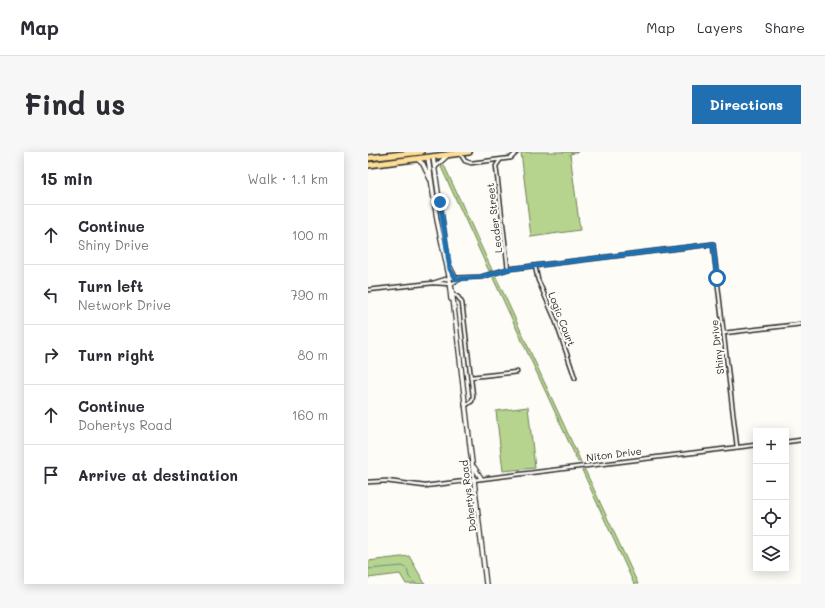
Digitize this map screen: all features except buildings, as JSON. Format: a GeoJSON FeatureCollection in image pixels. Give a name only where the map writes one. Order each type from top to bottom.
{"type":"FeatureCollection","features":[{"type":"Feature","properties":{"kind":"highway"},"geometry":{"type":"LineString","coordinates":[[368,158],[421,152]]}},
{"type":"Feature","properties":{"kind":"highway"},"geometry":{"type":"LineString","coordinates":[[368,165],[469,152]]}},
{"type":"Feature","properties":{"kind":"main road"},"geometry":{"type":"LineString","coordinates":[[435,167],[449,154]]}},
{"type":"Feature","properties":{"kind":"main road","name":"Dohertys Road"},"geometry":{"type":"LineString","coordinates":[[431,157],[435,167],[447,254],[449,284],[454,311]]}},
{"type":"Feature","properties":{"kind":"main road","name":"Dohertys Road"},"geometry":{"type":"LineString","coordinates":[[431,157],[432,184],[437,220],[447,261]]}},
{"type":"Feature","properties":{"kind":"main road"},"geometry":{"type":"LineString","coordinates":[[418,159],[432,184]]}},
{"type":"Feature","properties":{"kind":"main road"},"geometry":{"type":"LineString","coordinates":[[447,254],[450,269],[458,279]]}},
{"type":"Feature","properties":{"kind":"main road","name":"Dohertys Road"},"geometry":{"type":"LineString","coordinates":[[449,284],[452,294],[486,584]]}},
{"type":"Feature","properties":{"kind":"main road"},"geometry":{"type":"LineString","coordinates":[[469,434],[474,467],[481,478]]}},
{"type":"Feature","properties":{"kind":"street"},"geometry":{"type":"LineString","coordinates":[[460,153],[467,162],[513,158],[517,152]]}},
{"type":"Feature","properties":{"kind":"street"},"geometry":{"type":"LineString","coordinates":[[490,161],[496,166],[500,160]]}},
{"type":"Feature","properties":{"kind":"street","name":"Leader Street"},"geometry":{"type":"LineString","coordinates":[[496,166],[508,269]]}},
{"type":"Feature","properties":{"kind":"street","name":"Shiny Drive"},"geometry":{"type":"LineString","coordinates":[[535,266],[713,244],[737,447]]}},
{"type":"Feature","properties":{"kind":"street"},"geometry":{"type":"LineString","coordinates":[[434,283],[449,278],[458,279],[487,275],[508,269],[535,266]]}},
{"type":"Feature","properties":{"kind":"street","name":"Logic Court"},"geometry":{"type":"LineString","coordinates":[[535,266],[538,280],[555,319],[575,378]]}},
{"type":"Feature","properties":{"kind":"street"},"geometry":{"type":"LineString","coordinates":[[368,290],[434,283],[449,284],[458,279]]}},
{"type":"Feature","properties":{"kind":"street","name":"Dohertys Road"},"geometry":{"type":"LineString","coordinates":[[452,294],[458,297],[462,303],[474,399],[465,406]]}},
{"type":"Feature","properties":{"kind":"street"},"geometry":{"type":"LineString","coordinates":[[724,333],[801,324]]}},
{"type":"Feature","properties":{"kind":"street"},"geometry":{"type":"LineString","coordinates":[[471,377],[517,372]]}},
{"type":"Feature","properties":{"kind":"street"},"geometry":{"type":"LineString","coordinates":[[789,442],[801,440]]}},
{"type":"Feature","properties":{"kind":"street","name":"Niton Drive"},"geometry":{"type":"LineString","coordinates":[[368,482],[386,482],[425,486],[753,445]]}},
{"type":"Feature","properties":{"kind":"green space"},"geometry":{"type":"Polygon","coordinates":[[[521,152],[578,152],[570,154],[580,230],[531,237],[521,152]]]}},
{"type":"Feature","properties":{"kind":"green space"},"geometry":{"type":"Polygon","coordinates":[[[444,165],[492,270],[489,271],[441,167],[444,165]]]}},
{"type":"Feature","properties":{"kind":"green space"},"geometry":{"type":"Polygon","coordinates":[[[496,277],[581,462],[578,462],[493,278],[496,277]]]}},
{"type":"Feature","properties":{"kind":"green space"},"geometry":{"type":"Polygon","coordinates":[[[528,407],[535,468],[503,471],[496,411],[528,407]]]}},
{"type":"Feature","properties":{"kind":"green space"},"geometry":{"type":"Polygon","coordinates":[[[582,470],[585,470],[638,584],[634,584],[582,470]]]}},
{"type":"Feature","properties":{"kind":"green space"},"geometry":{"type":"Polygon","coordinates":[[[409,556],[425,584],[406,584],[400,574],[368,578],[368,561],[409,556]]]}},
{"type":"Feature","properties":{"kind":"waterway"},"geometry":{"type":"LineString","coordinates":[[368,569],[403,566],[407,569],[409,577],[416,584]]}},
{"type":"Feature","properties":{"kind":"route"},"geometry":{"type":"LineString","coordinates":[[440,202],[450,269],[456,279],[481,277],[508,269],[713,244],[717,278]]}}]}
